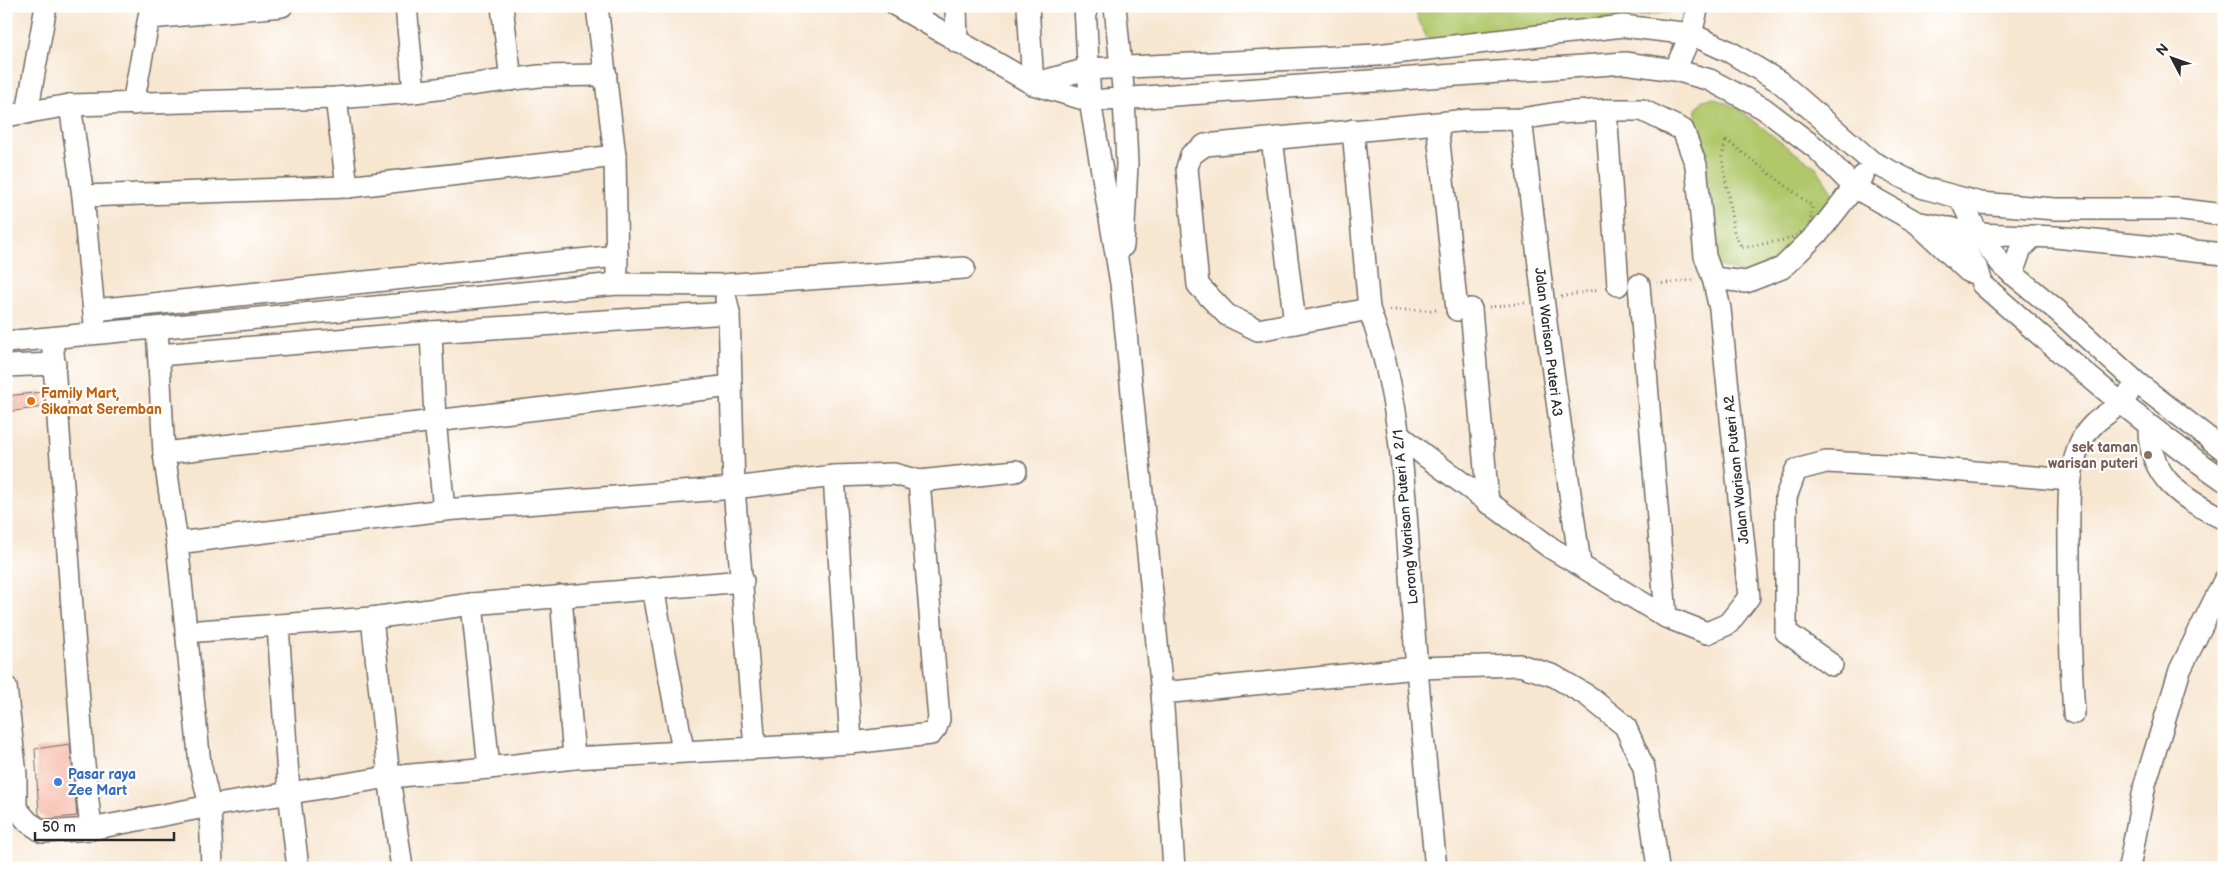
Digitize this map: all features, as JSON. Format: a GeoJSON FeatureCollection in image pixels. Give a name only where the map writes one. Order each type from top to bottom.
{"type":"FeatureCollection","features":[{"type":"Feature","properties":{"kind":"street"},"geometry":{"type":"LineString","coordinates":[[46,6],[17,115],[70,105],[336,98],[414,92],[539,76],[606,75]]}},
{"type":"Feature","properties":{"kind":"street"},"geometry":{"type":"LineString","coordinates":[[133,104],[151,12],[282,6]]}},
{"type":"Feature","properties":{"kind":"street"},"geometry":{"type":"LineString","coordinates":[[406,6],[414,92]]}},
{"type":"Feature","properties":{"kind":"street"},"geometry":{"type":"LineString","coordinates":[[502,6],[511,80]]}},
{"type":"Feature","properties":{"kind":"street"},"geometry":{"type":"LineString","coordinates":[[597,6],[615,156],[617,284]]}},
{"type":"Feature","properties":{"kind":"street"},"geometry":{"type":"LineString","coordinates":[[897,6],[1033,84],[1090,101],[1625,63],[1675,70],[1710,80],[1763,108],[1817,149],[1854,187],[1916,222],[1982,284],[2122,404],[2149,426],[2224,480]]}},
{"type":"Feature","properties":{"kind":"street"},"geometry":{"type":"LineString","coordinates":[[956,6],[957,42]]}},
{"type":"Feature","properties":{"kind":"street"},"geometry":{"type":"LineString","coordinates":[[1028,6],[1033,84]]}},
{"type":"Feature","properties":{"kind":"street"},"geometry":{"type":"LineString","coordinates":[[1085,6],[1090,101],[1122,283],[1162,693],[1174,868]]}},
{"type":"Feature","properties":{"kind":"street"},"geometry":{"type":"LineString","coordinates":[[1115,6],[1124,98],[1127,164],[1122,283]]}},
{"type":"Feature","properties":{"kind":"street"},"geometry":{"type":"LineString","coordinates":[[1675,70],[1691,34],[1698,6]]}},
{"type":"Feature","properties":{"kind":"street"},"geometry":{"type":"LineString","coordinates":[[1033,84],[1087,69],[1378,55],[1411,49],[1623,26],[1691,34],[1730,52],[1780,82],[1872,162],[1924,188],[1980,203],[2055,209],[2175,209],[2224,215]]}},
{"type":"Feature","properties":{"kind":"street"},"geometry":{"type":"LineString","coordinates":[[336,98],[347,188]]}},
{"type":"Feature","properties":{"kind":"street"},"geometry":{"type":"LineString","coordinates":[[70,105],[84,196],[96,334]]}},
{"type":"Feature","properties":{"kind":"street"},"geometry":{"type":"LineString","coordinates":[[1606,110],[1629,285],[1666,617]]}},
{"type":"Feature","properties":{"kind":"street","name":"Jalan Warisan Puteri A2"},"geometry":{"type":"LineString","coordinates":[[1369,309],[1258,330],[1227,315],[1198,285],[1187,168],[1191,155],[1205,145],[1353,130],[1469,120],[1521,119],[1558,113],[1606,110],[1642,110],[1683,130],[1696,165],[1704,256],[1713,278],[1720,309],[1749,597],[1728,624],[1706,633],[1666,617]]}},
{"type":"Feature","properties":{"kind":"street","name":"Jalan Warisan Puteri A3"},"geometry":{"type":"LineString","coordinates":[[1521,119],[1580,564]]}},
{"type":"Feature","properties":{"kind":"street"},"geometry":{"type":"LineString","coordinates":[[1437,124],[1464,310],[1488,503]]}},
{"type":"Feature","properties":{"kind":"street","name":"Lorong Warisan Puteri A 2/1"},"geometry":{"type":"LineString","coordinates":[[1353,130],[1369,309],[1379,336],[1400,435],[1417,668],[1436,868]]}},
{"type":"Feature","properties":{"kind":"street"},"geometry":{"type":"LineString","coordinates":[[1272,139],[1295,323]]}},
{"type":"Feature","properties":{"kind":"street"},"geometry":{"type":"LineString","coordinates":[[84,196],[347,188],[615,156]]}},
{"type":"Feature","properties":{"kind":"street"},"geometry":{"type":"LineString","coordinates":[[1713,278],[1746,282],[1782,268],[1820,231],[1872,162]]}},
{"type":"Feature","properties":{"kind":"street"},"geometry":{"type":"LineString","coordinates":[[1960,198],[1978,234],[2012,274],[2059,312],[2136,382],[2224,450]]}},
{"type":"Feature","properties":{"kind":"street"},"geometry":{"type":"LineString","coordinates":[[1916,222],[1978,234],[2034,236],[2224,254]]}},
{"type":"Feature","properties":{"kind":"street"},"geometry":{"type":"LineString","coordinates":[[1950,228],[1978,270],[1982,284]]}},
{"type":"Feature","properties":{"kind":"street"},"geometry":{"type":"LineString","coordinates":[[2012,274],[2021,248],[2034,236]]}},
{"type":"Feature","properties":{"kind":"street"},"geometry":{"type":"LineString","coordinates":[[94,310],[617,256]]}},
{"type":"Feature","properties":{"kind":"street"},"geometry":{"type":"LineString","coordinates":[[6,342],[617,284],[722,285],[964,268]]}},
{"type":"Feature","properties":{"kind":"street"},"geometry":{"type":"LineString","coordinates":[[722,285],[729,313],[734,488],[755,748]]}},
{"type":"Feature","properties":{"kind":"street"},"geometry":{"type":"LineString","coordinates":[[159,355],[431,332],[729,313]]}},
{"type":"Feature","properties":{"kind":"street"},"geometry":{"type":"LineString","coordinates":[[157,328],[164,454],[177,544],[200,764],[210,806],[212,868]]}},
{"type":"Feature","properties":{"kind":"street"},"geometry":{"type":"LineString","coordinates":[[431,332],[435,420],[444,510]]}},
{"type":"Feature","properties":{"kind":"street"},"geometry":{"type":"LineString","coordinates":[[52,338],[83,755],[91,829]]}},
{"type":"Feature","properties":{"kind":"street"},"geometry":{"type":"LineString","coordinates":[[6,366],[55,364]]}},
{"type":"Feature","properties":{"kind":"street"},"geometry":{"type":"LineString","coordinates":[[2074,713],[2070,642],[2069,480],[2083,438],[2098,418],[2122,404],[2136,382]]}},
{"type":"Feature","properties":{"kind":"street"},"geometry":{"type":"LineString","coordinates":[[164,454],[731,386]]}},
{"type":"Feature","properties":{"kind":"street"},"geometry":{"type":"LineString","coordinates":[[2149,426],[2148,444],[2159,473],[2182,496],[2224,519]]}},
{"type":"Feature","properties":{"kind":"street"},"geometry":{"type":"LineString","coordinates":[[1400,435],[1488,503],[1551,548],[1666,617]]}},
{"type":"Feature","properties":{"kind":"street"},"geometry":{"type":"LineString","coordinates":[[1832,665],[1786,632],[1786,497],[1796,470],[1826,462],[1905,466],[2069,480]]}},
{"type":"Feature","properties":{"kind":"street"},"geometry":{"type":"LineString","coordinates":[[177,544],[444,510],[734,488],[834,476],[894,474],[919,481],[1016,471]]}},
{"type":"Feature","properties":{"kind":"street"},"geometry":{"type":"LineString","coordinates":[[834,476],[851,743]]}},
{"type":"Feature","properties":{"kind":"street"},"geometry":{"type":"LineString","coordinates":[[6,687],[11,777],[16,808],[28,822],[43,832],[91,829],[289,792],[390,777],[574,758],[683,750],[851,743],[931,734],[936,728],[939,719],[919,481]]}},
{"type":"Feature","properties":{"kind":"street"},"geometry":{"type":"LineString","coordinates":[[186,632],[372,618],[472,604],[743,581]]}},
{"type":"Feature","properties":{"kind":"street"},"geometry":{"type":"LineString","coordinates":[[2129,868],[2145,784],[2180,670],[2224,581]]}},
{"type":"Feature","properties":{"kind":"street"},"geometry":{"type":"LineString","coordinates":[[653,588],[683,750]]}},
{"type":"Feature","properties":{"kind":"street"},"geometry":{"type":"LineString","coordinates":[[561,596],[574,758]]}},
{"type":"Feature","properties":{"kind":"street"},"geometry":{"type":"LineString","coordinates":[[472,604],[488,768]]}},
{"type":"Feature","properties":{"kind":"street"},"geometry":{"type":"LineString","coordinates":[[372,618],[402,868]]}},
{"type":"Feature","properties":{"kind":"street"},"geometry":{"type":"LineString","coordinates":[[278,625],[289,792],[298,868]]}},
{"type":"Feature","properties":{"kind":"street"},"geometry":{"type":"LineString","coordinates":[[1162,693],[1417,668],[1520,665],[1554,676],[1588,696],[1624,726],[1644,768],[1658,868]]}},
{"type":"Feature","properties":{"kind":"path"},"geometry":{"type":"LineString","coordinates":[[1726,140],[1812,206],[1810,227],[1789,239],[1742,248],[1734,233],[1722,157],[1726,140]]}},
{"type":"Feature","properties":{"kind":"path"},"geometry":{"type":"LineString","coordinates":[[1544,300],[1629,285],[1713,278]]}},
{"type":"Feature","properties":{"kind":"green space"},"geometry":{"type":"Polygon","coordinates":[[[1427,6],[1681,6],[1679,11],[1429,43],[1416,14],[1427,6]]]}},
{"type":"Feature","properties":{"kind":"green space"},"geometry":{"type":"Polygon","coordinates":[[[1713,98],[1738,108],[1788,148],[1816,167],[1833,193],[1833,212],[1787,259],[1748,274],[1717,266],[1696,129],[1696,109],[1703,100],[1713,98]]]}},
{"type":"Feature","properties":{"kind":"building","name":"Family Mart, Sikamat Seremban"},"geometry":{"type":"Polygon","coordinates":[[[43,392],[45,407],[6,412],[6,396],[43,392]]]}},
{"type":"Feature","properties":{"kind":"building","name":"Pasar raya Zee Mart"},"geometry":{"type":"Polygon","coordinates":[[[70,744],[77,816],[45,819],[39,814],[35,749],[70,744]]]}},
{"type":"Feature","properties":{"kind":"place","name":"Family Mart, Sikamat Seremban"},"geometry":{"type":"Point","coordinates":[31,401]}},
{"type":"Feature","properties":{"kind":"place","name":"sek taman warisan puteri"},"geometry":{"type":"Point","coordinates":[2148,455]}},
{"type":"Feature","properties":{"kind":"place","name":"Pasar raya Zee Mart"},"geometry":{"type":"Point","coordinates":[58,782]}}]}
